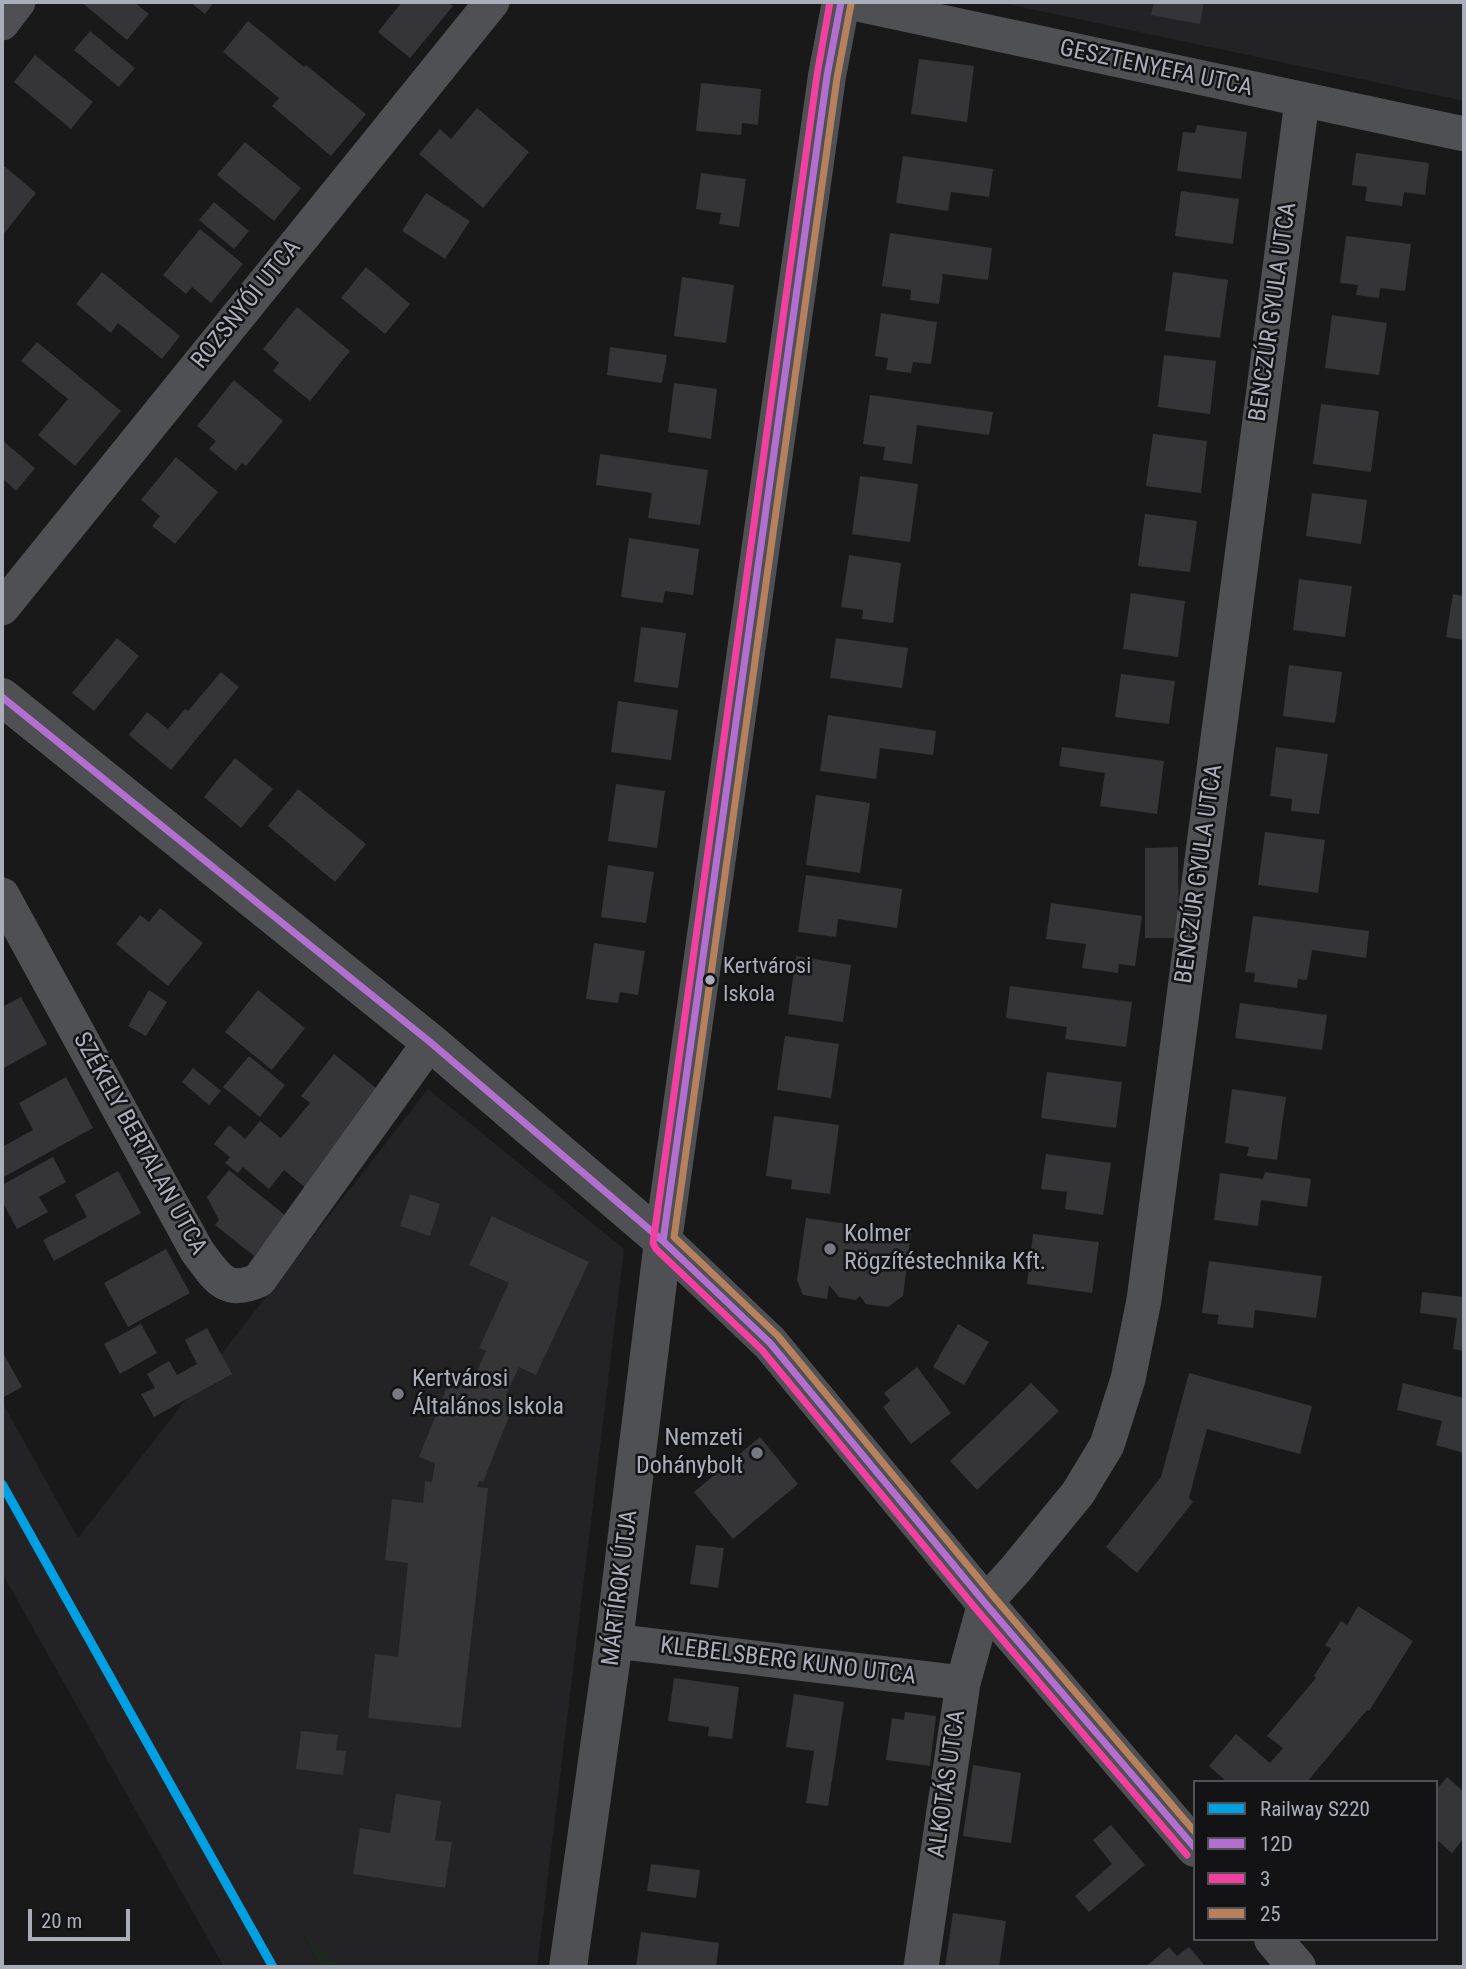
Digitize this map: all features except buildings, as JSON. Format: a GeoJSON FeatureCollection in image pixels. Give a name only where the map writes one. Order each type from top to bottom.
{"type":"FeatureCollection","features":[{"type":"Feature","properties":{"kind":"street"},"geometry":{"type":"LineString","coordinates":[[2,23],[19,2]]}},
{"type":"Feature","properties":{"kind":"street","name":"ROZSNYÓI UTCA"},"geometry":{"type":"LineString","coordinates":[[2,608],[492,2]]}},
{"type":"Feature","properties":{"kind":"street","name":"MÁRTÍROK ÚTJA"},"geometry":{"type":"LineString","coordinates":[[568,1967],[614,1641],[663,1241],[825,89],[841,2]]}},
{"type":"Feature","properties":{"kind":"street","name":"GESZTENYEFA UTCA"},"geometry":{"type":"LineString","coordinates":[[848,2],[1464,134]]}},
{"type":"Feature","properties":{"kind":"street","name":"BENCZÚR GYULA UTCA"},"geometry":{"type":"LineString","coordinates":[[985,1603],[1079,1493],[1107,1445],[1128,1379],[1146,1286],[1302,100]]}},
{"type":"Feature","properties":{"kind":"street"},"geometry":{"type":"LineString","coordinates":[[2,697],[430,1042],[663,1241],[770,1343],[985,1603],[1193,1846]]}},
{"type":"Feature","properties":{"kind":"street","name":"SZÉKELY BERTALAN UTCA"},"geometry":{"type":"LineString","coordinates":[[2,895],[197,1251],[223,1283],[234,1287],[246,1286],[259,1280],[430,1042]]}},
{"type":"Feature","properties":{"kind":"street","name":"ALKOTÁS UTCA"},"geometry":{"type":"LineString","coordinates":[[921,1967],[962,1683],[985,1603]]}},
{"type":"Feature","properties":{"kind":"street","name":"KLEBELSBERG KUNO UTCA"},"geometry":{"type":"LineString","coordinates":[[614,1641],[962,1683]]}},
{"type":"Feature","properties":{"kind":"street"},"geometry":{"type":"LineString","coordinates":[[1275,1941],[1297,1967]]}},
{"type":"Feature","properties":{"kind":"shaded area"},"geometry":{"type":"Polygon","coordinates":[[[998,2],[1464,2],[1464,101],[998,2]]]}},
{"type":"Feature","properties":{"kind":"shaded area","name":"Kertvárosi Általános Iskola"},"geometry":{"type":"Polygon","coordinates":[[[428,1089],[624,1249],[537,1967],[342,1967],[303,1934],[320,1967],[224,1967],[2,1573],[2,1402],[78,1538],[428,1089]]]}},
{"type":"Feature","properties":{"kind":"shaded area"},"geometry":{"type":"Polygon","coordinates":[[[302,1932],[342,1967],[320,1967],[302,1932]]]}},
{"type":"Feature","properties":{"kind":"rail line","name":"S220"},"geometry":{"type":"LineString","coordinates":[[2,1484],[273,1967]]}},
{"type":"Feature","properties":{"kind":"transit line","name":"3"},"geometry":{"type":"LineString","coordinates":[[830,2],[817,75],[653,1243],[656,1249],[762,1350],[977,1610],[1187,1855]]}},
{"type":"Feature","properties":{"kind":"transit line","name":"12D"},"geometry":{"type":"LineString","coordinates":[[663,1241],[827,76],[841,2]]}},
{"type":"Feature","properties":{"kind":"transit line","name":"25"},"geometry":{"type":"LineString","coordinates":[[851,4],[837,78],[674,1237],[778,1336],[993,1596],[1193,1830]]}},
{"type":"Feature","properties":{"kind":"transit line","name":"12D"},"geometry":{"type":"LineString","coordinates":[[2,697],[430,1042],[663,1241],[770,1343],[985,1603],[1193,1846]]}},
{"type":"Feature","properties":{"kind":"place","name":"Kertvárosi Iskola"},"geometry":{"type":"Point","coordinates":[710,980]}},
{"type":"Feature","properties":{"kind":"place","name":"Kolmer Rögzítéstechnika Kft."},"geometry":{"type":"Point","coordinates":[830,1249]}},
{"type":"Feature","properties":{"kind":"place","name":"Kertvárosi Általános Iskola"},"geometry":{"type":"Point","coordinates":[398,1394]}},
{"type":"Feature","properties":{"kind":"place","name":"Nemzeti Dohánybolt"},"geometry":{"type":"Point","coordinates":[757,1453]}}]}
